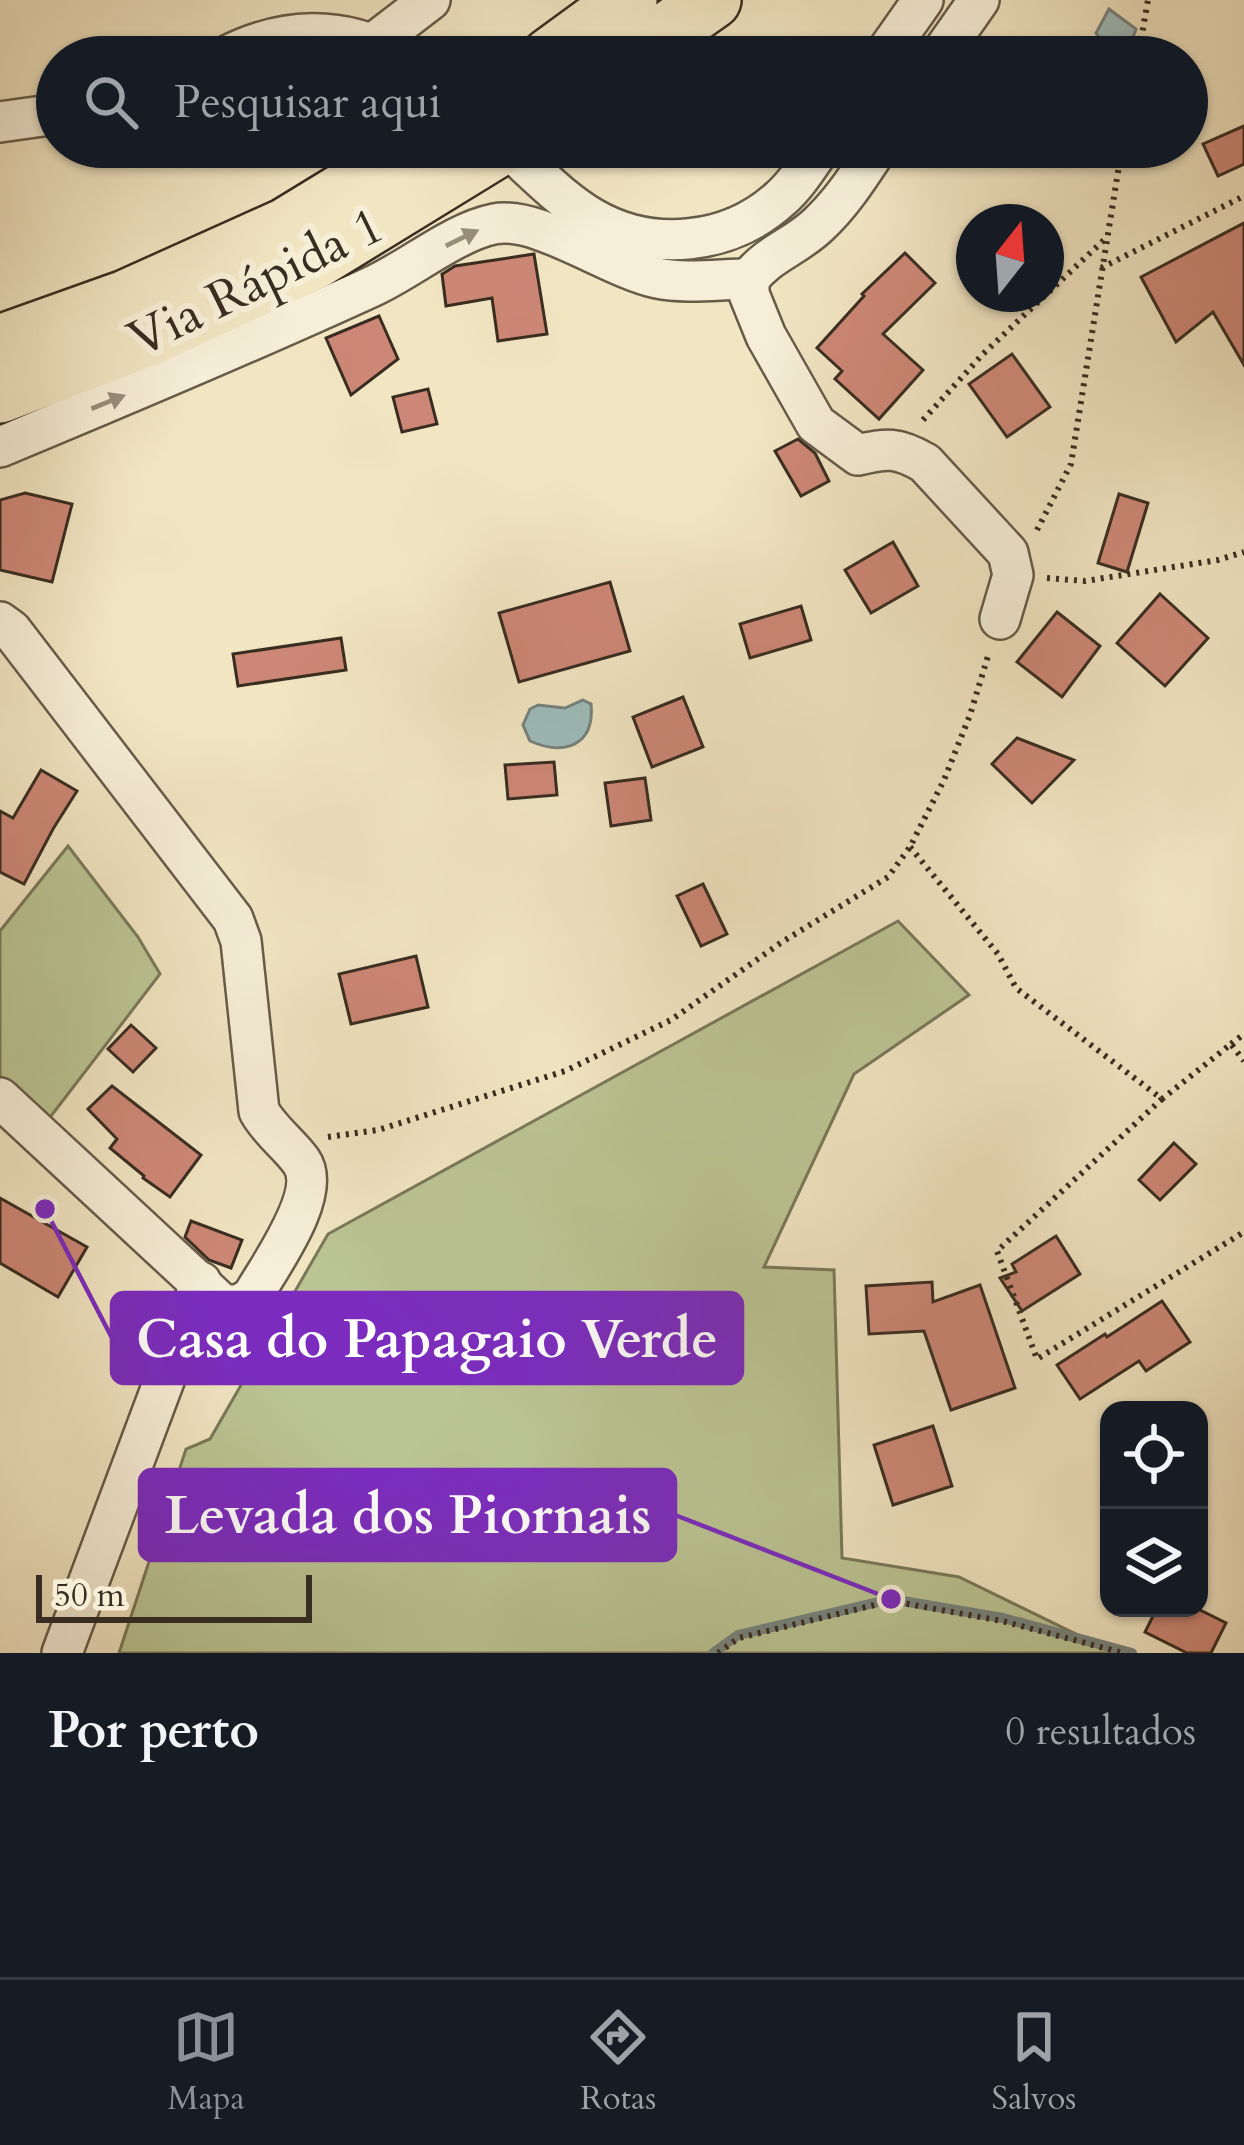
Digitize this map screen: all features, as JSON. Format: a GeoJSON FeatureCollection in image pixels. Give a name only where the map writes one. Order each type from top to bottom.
{"type":"FeatureCollection","features":[{"type":"Feature","properties":{"kind":"highway"},"geometry":{"type":"LineString","coordinates":[[579,36],[628,0]]}},
{"type":"Feature","properties":{"kind":"highway"},"geometry":{"type":"LineString","coordinates":[[661,36],[712,0]]}},
{"type":"Feature","properties":{"kind":"highway","name":"Via Rápida 1"},"geometry":{"type":"LineString","coordinates":[[0,344],[126,299],[286,227],[383,168]]}},
{"type":"Feature","properties":{"kind":"highway","name":"Via Rápida 1"},"geometry":{"type":"LineString","coordinates":[[0,394],[149,337],[313,261],[468,168]]}},
{"type":"Feature","properties":{"kind":"street"},"geometry":{"type":"LineString","coordinates":[[398,36],[430,0]]}},
{"type":"Feature","properties":{"kind":"street"},"geometry":{"type":"LineString","coordinates":[[898,36],[923,0]]}},
{"type":"Feature","properties":{"kind":"street"},"geometry":{"type":"LineString","coordinates":[[954,36],[979,0]]}},
{"type":"Feature","properties":{"kind":"street"},"geometry":{"type":"LineString","coordinates":[[290,36],[344,36]]}},
{"type":"Feature","properties":{"kind":"street"},"geometry":{"type":"LineString","coordinates":[[0,122],[36,117]]}},
{"type":"Feature","properties":{"kind":"street"},"geometry":{"type":"LineString","coordinates":[[529,168],[592,218],[622,232],[685,240],[712,236],[759,214],[782,197],[805,168]]}},
{"type":"Feature","properties":{"kind":"street"},"geometry":{"type":"LineString","coordinates":[[864,168],[821,223],[761,263],[749,279],[749,294],[766,336],[816,424],[858,454],[889,448],[925,463],[1008,553],[1013,575],[1000,619]]}},
{"type":"Feature","properties":{"kind":"street"},"geometry":{"type":"LineString","coordinates":[[0,447],[288,325],[494,223],[522,224],[624,268],[662,279],[749,279]]}},
{"type":"Feature","properties":{"kind":"street"},"geometry":{"type":"LineString","coordinates":[[0,622],[233,919],[241,940],[259,1111],[269,1129],[304,1163],[306,1201],[252,1297],[239,1305],[224,1305],[0,1098]]}},
{"type":"Feature","properties":{"kind":"street"},"geometry":{"type":"LineString","coordinates":[[62,1653],[201,1282]]}},
{"type":"Feature","properties":{"kind":"path"},"geometry":{"type":"LineString","coordinates":[[1142,36],[1148,0]]}},
{"type":"Feature","properties":{"kind":"path"},"geometry":{"type":"LineString","coordinates":[[1118,168],[1071,464],[1013,575],[1085,581],[1244,552]]}},
{"type":"Feature","properties":{"kind":"path"},"geometry":{"type":"LineString","coordinates":[[1101,268],[1244,196]]}},
{"type":"Feature","properties":{"kind":"path"},"geometry":{"type":"LineString","coordinates":[[896,450],[983,354],[1106,238]]}},
{"type":"Feature","properties":{"kind":"path"},"geometry":{"type":"LineString","coordinates":[[283,1143],[378,1130],[565,1071],[671,1020],[782,942],[888,877],[910,847],[944,780],[1000,619]]}},
{"type":"Feature","properties":{"kind":"path"},"geometry":{"type":"LineString","coordinates":[[910,847],[998,954],[1016,988],[1162,1099]]}},
{"type":"Feature","properties":{"kind":"path"},"geometry":{"type":"LineString","coordinates":[[1244,1034],[1162,1099],[997,1251],[1037,1359],[1244,1232]]}},
{"type":"Feature","properties":{"kind":"path"},"geometry":{"type":"LineString","coordinates":[[1231,1044],[1244,1061]]}},
{"type":"Feature","properties":{"kind":"path"},"geometry":{"type":"LineString","coordinates":[[718,1653],[739,1638],[891,1601],[1002,1621],[1123,1653]]}},
{"type":"Feature","properties":{"kind":"green space"},"geometry":{"type":"Polygon","coordinates":[[[68,846],[138,937],[160,974],[38,1133],[0,1100],[0,931],[68,846]]]}},
{"type":"Feature","properties":{"kind":"green space"},"geometry":{"type":"Polygon","coordinates":[[[898,921],[969,995],[854,1074],[764,1267],[834,1270],[842,1558],[959,1577],[1115,1653],[119,1653],[186,1449],[210,1439],[328,1234],[898,921]]]}},
{"type":"Feature","properties":{"kind":"water"},"geometry":{"type":"Polygon","coordinates":[[[1109,9],[1136,29],[1134,36],[1096,33],[1109,9]]]}},
{"type":"Feature","properties":{"kind":"water"},"geometry":{"type":"Polygon","coordinates":[[[583,700],[591,704],[591,718],[588,730],[575,744],[554,747],[530,741],[523,725],[530,709],[538,705],[565,708],[583,700]]]}},
{"type":"Feature","properties":{"kind":"building"},"geometry":{"type":"Polygon","coordinates":[[[1244,126],[1244,164],[1218,176],[1208,155],[1208,142],[1244,126]]]}},
{"type":"Feature","properties":{"kind":"building"},"geometry":{"type":"Polygon","coordinates":[[[1244,223],[1244,365],[1213,312],[1176,342],[1141,277],[1244,223]]]}},
{"type":"Feature","properties":{"kind":"building"},"geometry":{"type":"Polygon","coordinates":[[[905,253],[935,283],[883,334],[923,370],[879,419],[835,379],[842,371],[817,348],[862,294],[905,253]]]}},
{"type":"Feature","properties":{"kind":"building"},"geometry":{"type":"Polygon","coordinates":[[[534,254],[547,334],[498,341],[492,298],[446,306],[442,274],[455,266],[534,254]]]}},
{"type":"Feature","properties":{"kind":"building"},"geometry":{"type":"Polygon","coordinates":[[[379,316],[398,359],[351,395],[326,338],[379,316]]]}},
{"type":"Feature","properties":{"kind":"building"},"geometry":{"type":"Polygon","coordinates":[[[1012,354],[1050,407],[1007,437],[969,384],[1012,354]]]}},
{"type":"Feature","properties":{"kind":"building"},"geometry":{"type":"Polygon","coordinates":[[[428,389],[437,424],[402,432],[393,397],[428,389]]]}},
{"type":"Feature","properties":{"kind":"building"},"geometry":{"type":"Polygon","coordinates":[[[798,439],[815,453],[829,481],[801,496],[775,451],[798,439]]]}},
{"type":"Feature","properties":{"kind":"building"},"geometry":{"type":"Polygon","coordinates":[[[25,493],[72,504],[52,582],[0,570],[0,500],[25,493]]]}},
{"type":"Feature","properties":{"kind":"building"},"geometry":{"type":"Polygon","coordinates":[[[1119,494],[1148,503],[1127,572],[1098,563],[1119,494]]]}},
{"type":"Feature","properties":{"kind":"building"},"geometry":{"type":"Polygon","coordinates":[[[893,542],[918,586],[871,613],[845,570],[893,542]]]}},
{"type":"Feature","properties":{"kind":"building"},"geometry":{"type":"Polygon","coordinates":[[[610,582],[630,651],[519,682],[499,613],[610,582]]]}},
{"type":"Feature","properties":{"kind":"building"},"geometry":{"type":"Polygon","coordinates":[[[1160,594],[1208,638],[1165,686],[1117,643],[1160,594]]]}},
{"type":"Feature","properties":{"kind":"building"},"geometry":{"type":"Polygon","coordinates":[[[801,606],[811,640],[750,658],[740,624],[801,606]]]}},
{"type":"Feature","properties":{"kind":"building"},"geometry":{"type":"Polygon","coordinates":[[[1057,612],[1100,646],[1062,697],[1017,662],[1057,612]]]}},
{"type":"Feature","properties":{"kind":"building"},"geometry":{"type":"Polygon","coordinates":[[[341,638],[346,670],[238,686],[233,654],[341,638]]]}},
{"type":"Feature","properties":{"kind":"building"},"geometry":{"type":"Polygon","coordinates":[[[683,697],[703,747],[652,767],[633,717],[683,697]]]}},
{"type":"Feature","properties":{"kind":"building"},"geometry":{"type":"Polygon","coordinates":[[[1017,738],[1074,760],[1032,803],[992,764],[1017,738]]]}},
{"type":"Feature","properties":{"kind":"building"},"geometry":{"type":"Polygon","coordinates":[[[554,762],[557,795],[508,799],[505,765],[554,762]]]}},
{"type":"Feature","properties":{"kind":"building"},"geometry":{"type":"Polygon","coordinates":[[[41,770],[77,791],[24,884],[0,872],[0,811],[13,818],[41,770]]]}},
{"type":"Feature","properties":{"kind":"building"},"geometry":{"type":"Polygon","coordinates":[[[645,778],[651,820],[611,826],[605,783],[645,778]]]}},
{"type":"Feature","properties":{"kind":"building"},"geometry":{"type":"Polygon","coordinates":[[[703,884],[727,934],[701,946],[677,896],[703,884]]]}},
{"type":"Feature","properties":{"kind":"building"},"geometry":{"type":"Polygon","coordinates":[[[416,956],[428,1007],[351,1024],[339,974],[416,956]]]}},
{"type":"Feature","properties":{"kind":"building"},"geometry":{"type":"Polygon","coordinates":[[[131,1025],[156,1048],[133,1072],[108,1049],[131,1025]]]}},
{"type":"Feature","properties":{"kind":"building"},"geometry":{"type":"Polygon","coordinates":[[[112,1086],[201,1155],[170,1197],[110,1148],[117,1139],[88,1109],[112,1086]]]}},
{"type":"Feature","properties":{"kind":"building"},"geometry":{"type":"Polygon","coordinates":[[[1174,1143],[1196,1164],[1160,1200],[1139,1180],[1174,1143]]]}},
{"type":"Feature","properties":{"kind":"building"},"geometry":{"type":"Polygon","coordinates":[[[0,1198],[87,1247],[58,1297],[0,1263],[0,1198]]]}},
{"type":"Feature","properties":{"kind":"building"},"geometry":{"type":"Polygon","coordinates":[[[191,1221],[242,1240],[231,1268],[209,1260],[185,1237],[191,1221]]]}},
{"type":"Feature","properties":{"kind":"building"},"geometry":{"type":"Polygon","coordinates":[[[1056,1236],[1080,1274],[1022,1311],[1000,1278],[1016,1272],[1012,1264],[1056,1236]]]}},
{"type":"Feature","properties":{"kind":"building"},"geometry":{"type":"Polygon","coordinates":[[[932,1282],[933,1302],[980,1285],[1015,1388],[951,1410],[924,1331],[869,1334],[866,1286],[932,1282]]]}},
{"type":"Feature","properties":{"kind":"building"},"geometry":{"type":"Polygon","coordinates":[[[1162,1301],[1190,1342],[1146,1371],[1139,1361],[1080,1399],[1057,1365],[1162,1301]]]}},
{"type":"Feature","properties":{"kind":"building"},"geometry":{"type":"Polygon","coordinates":[[[933,1426],[952,1486],[893,1505],[874,1445],[933,1426]]]}},
{"type":"Feature","properties":{"kind":"building"},"geometry":{"type":"Polygon","coordinates":[[[1208,1614],[1226,1623],[1211,1653],[1187,1653],[1145,1632],[1152,1617],[1208,1614]]]}},
{"type":"Feature","properties":{"kind":"waterway"},"geometry":{"type":"LineString","coordinates":[[713,1653],[738,1635],[891,1599],[1003,1618],[1132,1653]]}},
{"type":"Feature","properties":{"kind":"place","name":"Casa do Papagaio Verde"},"geometry":{"type":"Point","coordinates":[45,1209]}},
{"type":"Feature","properties":{"kind":"place","name":"Levada dos Piornais"},"geometry":{"type":"Point","coordinates":[891,1599]}}]}
